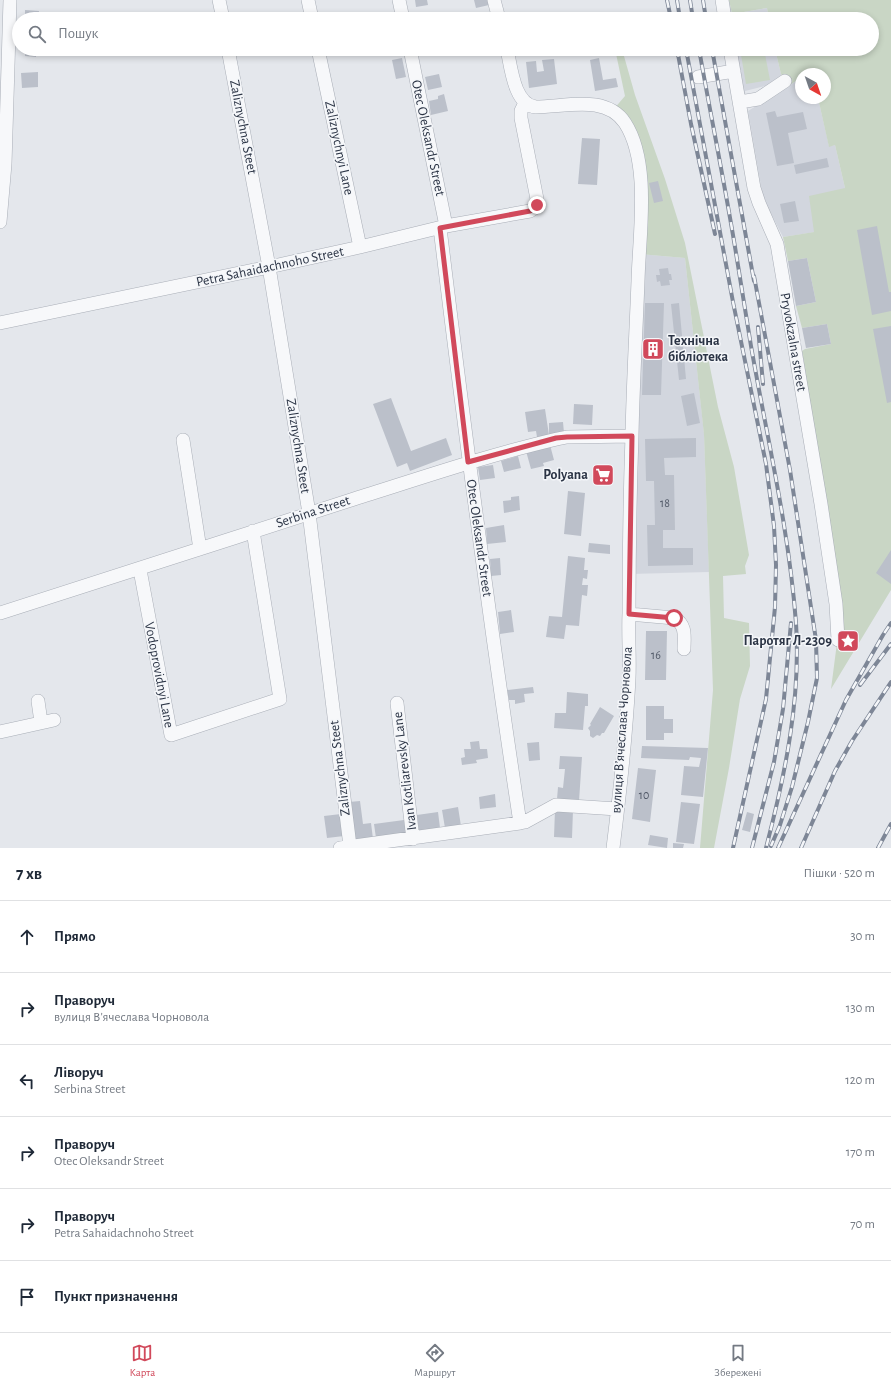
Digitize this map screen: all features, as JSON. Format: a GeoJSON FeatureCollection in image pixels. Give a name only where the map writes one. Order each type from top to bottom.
{"type":"FeatureCollection","features":[{"type":"Feature","properties":{"kind":"street"},"geometry":{"type":"LineString","coordinates":[[0,222],[5,164],[3,123],[10,0]]}},
{"type":"Feature","properties":{"kind":"street"},"geometry":{"type":"LineString","coordinates":[[219,0],[222,12]]}},
{"type":"Feature","properties":{"kind":"street"},"geometry":{"type":"LineString","coordinates":[[308,0],[311,12]]}},
{"type":"Feature","properties":{"kind":"street"},"geometry":{"type":"LineString","coordinates":[[399,0],[402,12]]}},
{"type":"Feature","properties":{"kind":"street"},"geometry":{"type":"LineString","coordinates":[[494,0],[497,12]]}},
{"type":"Feature","properties":{"kind":"street"},"geometry":{"type":"LineString","coordinates":[[722,0],[724,12]]}},
{"type":"Feature","properties":{"kind":"street","name":"Zaliznychna Steet"},"geometry":{"type":"LineString","coordinates":[[229,56],[269,267],[309,513],[345,847]]}},
{"type":"Feature","properties":{"kind":"street","name":"Zaliznychnyi Lane"},"geometry":{"type":"LineString","coordinates":[[319,56],[360,247]]}},
{"type":"Feature","properties":{"kind":"street","name":"Otec Oleksandr Street"},"geometry":{"type":"LineString","coordinates":[[411,56],[443,227],[468,462],[520,824]]}},
{"type":"Feature","properties":{"kind":"street"},"geometry":{"type":"LineString","coordinates":[[509,56],[516,88],[525,103]]}},
{"type":"Feature","properties":{"kind":"street","name":"Pryvokzalna street"},"geometry":{"type":"LineString","coordinates":[[731,56],[754,188],[777,244],[821,504],[836,604],[838,640]]}},
{"type":"Feature","properties":{"kind":"street"},"geometry":{"type":"LineString","coordinates":[[698,77],[734,71]]}},
{"type":"Feature","properties":{"kind":"street"},"geometry":{"type":"LineString","coordinates":[[740,102],[758,99],[785,81]]}},
{"type":"Feature","properties":{"kind":"street","name":"Petra Sahaidachnoho Street"},"geometry":{"type":"LineString","coordinates":[[0,323],[269,267],[443,227],[530,211],[537,205],[537,199],[521,118],[521,111],[525,103]]}},
{"type":"Feature","properties":{"kind":"street","name":"вулиця Вʼячеслава Чорновола"},"geometry":{"type":"LineString","coordinates":[[525,103],[536,107],[592,105],[606,107],[613,110],[622,120],[632,139],[640,178],[642,208],[632,436],[629,678],[613,848]]}},
{"type":"Feature","properties":{"kind":"street","name":"Serbina Street"},"geometry":{"type":"LineString","coordinates":[[0,613],[140,570],[253,531],[468,462],[556,438],[632,436]]}},
{"type":"Feature","properties":{"kind":"street"},"geometry":{"type":"LineString","coordinates":[[183,440],[200,549]]}},
{"type":"Feature","properties":{"kind":"street","name":"Vodoprovidnyi Lane"},"geometry":{"type":"LineString","coordinates":[[140,570],[171,735],[280,699],[253,531]]}},
{"type":"Feature","properties":{"kind":"street"},"geometry":{"type":"LineString","coordinates":[[629,614],[674,618],[678,620],[684,629],[684,650]]}},
{"type":"Feature","properties":{"kind":"street"},"geometry":{"type":"LineString","coordinates":[[38,701],[41,722]]}},
{"type":"Feature","properties":{"kind":"street","name":"Ivan Kotliarevsky Lane"},"geometry":{"type":"LineString","coordinates":[[397,703],[413,839]]}},
{"type":"Feature","properties":{"kind":"street"},"geometry":{"type":"LineString","coordinates":[[0,732],[54,720]]}},
{"type":"Feature","properties":{"kind":"street"},"geometry":{"type":"LineString","coordinates":[[345,847],[370,846],[520,824],[556,805],[617,808]]}},
{"type":"Feature","properties":{"kind":"shaded area"},"geometry":{"type":"Polygon","coordinates":[[[722,0],[729,0],[732,12],[724,12],[722,0]]]}},
{"type":"Feature","properties":{"kind":"shaded area"},"geometry":{"type":"Polygon","coordinates":[[[767,8],[768,12],[744,12],[767,8]]]}},
{"type":"Feature","properties":{"kind":"shaded area"},"geometry":{"type":"Polygon","coordinates":[[[731,56],[777,56],[781,74],[785,81],[745,91],[746,101],[740,102],[731,56]]]}},
{"type":"Feature","properties":{"kind":"shaded area"},"geometry":{"type":"Polygon","coordinates":[[[795,82],[795,104],[819,104],[829,146],[835,145],[845,188],[815,232],[783,237],[763,198],[748,111],[795,82]]]}},
{"type":"Feature","properties":{"kind":"shaded area"},"geometry":{"type":"Polygon","coordinates":[[[639,254],[685,258],[704,434],[709,572],[629,574],[639,254]]]}},
{"type":"Feature","properties":{"kind":"green space"},"geometry":{"type":"Polygon","coordinates":[[[729,0],[891,0],[891,590],[831,689],[842,604],[802,351],[805,349],[831,344],[827,324],[802,328],[796,306],[816,302],[807,258],[788,261],[783,237],[814,232],[809,196],[845,188],[835,145],[829,147],[819,104],[831,104],[831,68],[795,68],[795,82],[788,86],[781,74],[777,56],[879,56],[879,12],[768,12],[767,8],[744,12],[732,12],[729,0]]]}},
{"type":"Feature","properties":{"kind":"green space"},"geometry":{"type":"Polygon","coordinates":[[[616,56],[624,56],[635,95],[665,179],[685,243],[718,407],[734,467],[749,555],[745,566],[746,574],[723,576],[724,618],[749,623],[750,666],[740,699],[714,848],[700,848],[713,690],[704,435],[685,258],[639,254],[638,159],[613,110],[625,96],[616,56]]]}},
{"type":"Feature","properties":{"kind":"green space"},"geometry":{"type":"Polygon","coordinates":[[[741,56],[765,56],[770,80],[746,84],[741,56]]]}},
{"type":"Feature","properties":{"kind":"building"},"geometry":{"type":"Polygon","coordinates":[[[415,0],[427,0],[428,5],[416,7],[415,0]]]}},
{"type":"Feature","properties":{"kind":"building"},"geometry":{"type":"Polygon","coordinates":[[[474,0],[488,0],[489,5],[476,8],[474,0]]]}},
{"type":"Feature","properties":{"kind":"building"},"geometry":{"type":"Polygon","coordinates":[[[25,10],[39,11],[39,12],[25,12],[25,10]]]}},
{"type":"Feature","properties":{"kind":"building"},"geometry":{"type":"Polygon","coordinates":[[[402,58],[406,77],[396,79],[392,60],[402,58]]]}},
{"type":"Feature","properties":{"kind":"building"},"geometry":{"type":"Polygon","coordinates":[[[599,58],[603,80],[616,78],[618,87],[595,91],[590,60],[599,58]]]}},
{"type":"Feature","properties":{"kind":"building"},"geometry":{"type":"Polygon","coordinates":[[[554,59],[557,84],[529,88],[526,62],[536,61],[537,72],[544,71],[542,60],[554,59]]]}},
{"type":"Feature","properties":{"kind":"building"},"geometry":{"type":"Polygon","coordinates":[[[38,72],[38,87],[22,88],[21,73],[38,72]]]}},
{"type":"Feature","properties":{"kind":"building"},"geometry":{"type":"Polygon","coordinates":[[[439,74],[442,87],[428,90],[425,77],[439,74]]]}},
{"type":"Feature","properties":{"kind":"building"},"geometry":{"type":"Polygon","coordinates":[[[444,94],[448,111],[431,115],[429,101],[438,99],[438,96],[444,94]]]}},
{"type":"Feature","properties":{"kind":"building"},"geometry":{"type":"Polygon","coordinates":[[[775,111],[777,117],[803,112],[807,129],[788,133],[794,163],[777,166],[766,113],[775,111]]]}},
{"type":"Feature","properties":{"kind":"building"},"geometry":{"type":"Polygon","coordinates":[[[582,138],[600,139],[597,185],[578,184],[582,138]]]}},
{"type":"Feature","properties":{"kind":"building"},"geometry":{"type":"Polygon","coordinates":[[[827,158],[829,167],[796,174],[794,165],[827,158]]]}},
{"type":"Feature","properties":{"kind":"building"},"geometry":{"type":"Polygon","coordinates":[[[658,181],[663,201],[654,203],[649,183],[658,181]]]}},
{"type":"Feature","properties":{"kind":"building"},"geometry":{"type":"Polygon","coordinates":[[[795,201],[799,221],[784,223],[780,204],[795,201]]]}},
{"type":"Feature","properties":{"kind":"building"},"geometry":{"type":"Polygon","coordinates":[[[877,226],[889,292],[891,292],[891,311],[872,315],[857,230],[877,226]]]}},
{"type":"Feature","properties":{"kind":"building"},"geometry":{"type":"Polygon","coordinates":[[[807,258],[816,302],[796,306],[788,261],[807,258]]]}},
{"type":"Feature","properties":{"kind":"building"},"geometry":{"type":"Polygon","coordinates":[[[668,268],[672,280],[669,280],[670,285],[661,286],[660,281],[657,282],[656,275],[660,275],[659,269],[668,268]]]}},
{"type":"Feature","properties":{"kind":"building","name":"Технічна бібліотека"},"geometry":{"type":"Polygon","coordinates":[[[645,303],[664,303],[661,395],[642,395],[645,303]]]}},
{"type":"Feature","properties":{"kind":"building"},"geometry":{"type":"Polygon","coordinates":[[[679,303],[686,379],[679,380],[671,304],[679,303]]]}},
{"type":"Feature","properties":{"kind":"building"},"geometry":{"type":"Polygon","coordinates":[[[827,324],[831,344],[806,348],[802,328],[827,324]]]}},
{"type":"Feature","properties":{"kind":"building"},"geometry":{"type":"Polygon","coordinates":[[[891,326],[891,402],[887,403],[873,329],[891,326]]]}},
{"type":"Feature","properties":{"kind":"building"},"geometry":{"type":"Polygon","coordinates":[[[694,393],[700,423],[687,426],[681,396],[694,393]]]}},
{"type":"Feature","properties":{"kind":"building"},"geometry":{"type":"Polygon","coordinates":[[[391,398],[411,451],[446,438],[452,455],[410,471],[407,463],[397,467],[373,404],[391,398]]]}},
{"type":"Feature","properties":{"kind":"building"},"geometry":{"type":"Polygon","coordinates":[[[574,404],[593,405],[592,425],[573,424],[574,404]]]}},
{"type":"Feature","properties":{"kind":"building"},"geometry":{"type":"Polygon","coordinates":[[[545,409],[549,435],[537,437],[536,431],[528,432],[525,412],[545,409]]]}},
{"type":"Feature","properties":{"kind":"building"},"geometry":{"type":"Polygon","coordinates":[[[563,422],[564,433],[549,434],[549,423],[563,422]]]}},
{"type":"Feature","properties":{"kind":"building"},"geometry":{"type":"Polygon","coordinates":[[[696,438],[696,457],[664,458],[665,475],[674,475],[675,530],[663,530],[663,548],[693,548],[693,565],[648,566],[647,525],[655,525],[654,481],[646,481],[645,439],[696,438]]]}},
{"type":"Feature","properties":{"kind":"building"},"geometry":{"type":"Polygon","coordinates":[[[550,445],[554,460],[543,463],[544,466],[531,469],[526,451],[550,445]]]}},
{"type":"Feature","properties":{"kind":"building"},"geometry":{"type":"Polygon","coordinates":[[[518,456],[521,468],[504,472],[501,461],[518,456]]]}},
{"type":"Feature","properties":{"kind":"building"},"geometry":{"type":"Polygon","coordinates":[[[493,465],[495,478],[480,480],[478,467],[493,465]]]}},
{"type":"Feature","properties":{"kind":"building","name":"Polyana"},"geometry":{"type":"Polygon","coordinates":[[[597,469],[607,469],[607,480],[597,480],[597,469]]]}},
{"type":"Feature","properties":{"kind":"building"},"geometry":{"type":"Polygon","coordinates":[[[568,491],[585,493],[581,536],[564,534],[568,491]]]}},
{"type":"Feature","properties":{"kind":"building"},"geometry":{"type":"Polygon","coordinates":[[[519,496],[520,510],[504,513],[503,501],[511,500],[511,497],[519,496]]]}},
{"type":"Feature","properties":{"kind":"building"},"geometry":{"type":"Polygon","coordinates":[[[504,525],[506,542],[487,544],[486,528],[504,525]]]}},
{"type":"Feature","properties":{"kind":"building"},"geometry":{"type":"Polygon","coordinates":[[[589,543],[610,545],[610,554],[588,552],[589,543]]]}},
{"type":"Feature","properties":{"kind":"building"},"geometry":{"type":"Polygon","coordinates":[[[891,550],[891,584],[876,573],[891,550]]]}},
{"type":"Feature","properties":{"kind":"building"},"geometry":{"type":"Polygon","coordinates":[[[568,556],[585,558],[584,570],[588,570],[587,579],[583,578],[582,585],[588,585],[587,596],[582,595],[579,626],[566,625],[564,639],[546,637],[549,616],[562,617],[568,556]]]}},
{"type":"Feature","properties":{"kind":"building"},"geometry":{"type":"Polygon","coordinates":[[[500,558],[501,575],[491,576],[490,559],[500,558]]]}},
{"type":"Feature","properties":{"kind":"building"},"geometry":{"type":"Polygon","coordinates":[[[511,610],[514,632],[500,634],[498,612],[511,610]]]}},
{"type":"Feature","properties":{"kind":"building"},"geometry":{"type":"Polygon","coordinates":[[[646,631],[667,631],[666,680],[645,680],[646,631]]]}},
{"type":"Feature","properties":{"kind":"building"},"geometry":{"type":"Polygon","coordinates":[[[533,687],[534,693],[524,694],[525,702],[515,704],[515,700],[509,700],[507,690],[533,687]]]}},
{"type":"Feature","properties":{"kind":"building"},"geometry":{"type":"Polygon","coordinates":[[[567,692],[588,694],[588,706],[585,706],[583,730],[554,728],[555,713],[566,713],[567,692]]]}},
{"type":"Feature","properties":{"kind":"building"},"geometry":{"type":"Polygon","coordinates":[[[646,706],[664,706],[664,719],[673,719],[673,733],[664,733],[664,740],[646,740],[646,706]]]}},
{"type":"Feature","properties":{"kind":"building"},"geometry":{"type":"Polygon","coordinates":[[[600,707],[614,716],[604,733],[593,738],[590,736],[590,731],[588,728],[600,707]]]}},
{"type":"Feature","properties":{"kind":"building"},"geometry":{"type":"Polygon","coordinates":[[[479,741],[480,749],[487,749],[488,758],[476,760],[477,763],[462,765],[461,758],[465,757],[464,749],[471,749],[470,742],[479,741]]]}},
{"type":"Feature","properties":{"kind":"building"},"geometry":{"type":"Polygon","coordinates":[[[539,742],[540,760],[529,761],[527,743],[539,742]]]}},
{"type":"Feature","properties":{"kind":"building"},"geometry":{"type":"Polygon","coordinates":[[[642,746],[708,748],[703,797],[681,795],[684,766],[699,767],[701,758],[690,757],[689,760],[641,758],[642,746]]]}},
{"type":"Feature","properties":{"kind":"building"},"geometry":{"type":"Polygon","coordinates":[[[560,756],[582,757],[579,801],[557,799],[558,787],[563,788],[565,769],[559,769],[560,756]]]}},
{"type":"Feature","properties":{"kind":"building"},"geometry":{"type":"Polygon","coordinates":[[[638,768],[656,770],[650,822],[632,819],[638,768]]]}},
{"type":"Feature","properties":{"kind":"building"},"geometry":{"type":"Polygon","coordinates":[[[495,794],[496,807],[480,809],[479,797],[495,794]]]}},
{"type":"Feature","properties":{"kind":"building"},"geometry":{"type":"Polygon","coordinates":[[[360,801],[363,824],[371,823],[373,839],[354,841],[349,802],[360,801]]]}},
{"type":"Feature","properties":{"kind":"building"},"geometry":{"type":"Polygon","coordinates":[[[681,802],[700,804],[694,844],[676,842],[681,802]]]}},
{"type":"Feature","properties":{"kind":"building"},"geometry":{"type":"Polygon","coordinates":[[[458,807],[461,826],[445,828],[442,810],[458,807]]]}},
{"type":"Feature","properties":{"kind":"building"},"geometry":{"type":"Polygon","coordinates":[[[555,810],[573,810],[572,838],[554,837],[555,810]]]}},
{"type":"Feature","properties":{"kind":"building"},"geometry":{"type":"Polygon","coordinates":[[[438,812],[440,828],[419,831],[417,815],[438,812]]]}},
{"type":"Feature","properties":{"kind":"building"},"geometry":{"type":"Polygon","coordinates":[[[747,812],[754,814],[750,832],[742,830],[747,812]]]}},
{"type":"Feature","properties":{"kind":"building"},"geometry":{"type":"Polygon","coordinates":[[[341,814],[344,836],[327,838],[324,816],[341,814]]]}},
{"type":"Feature","properties":{"kind":"building"},"geometry":{"type":"Polygon","coordinates":[[[404,820],[406,834],[376,838],[374,824],[404,820]]]}},
{"type":"Feature","properties":{"kind":"building"},"geometry":{"type":"Polygon","coordinates":[[[650,835],[668,838],[667,848],[648,845],[650,835]]]}},
{"type":"Feature","properties":{"kind":"building"},"geometry":{"type":"Polygon","coordinates":[[[673,843],[684,844],[683,848],[673,848],[673,843]]]}},
{"type":"Feature","properties":{"kind":"railway"},"geometry":{"type":"LineString","coordinates":[[667,0],[670,12]]}},
{"type":"Feature","properties":{"kind":"railway"},"geometry":{"type":"LineString","coordinates":[[677,0],[679,12]]}},
{"type":"Feature","properties":{"kind":"railway"},"geometry":{"type":"LineString","coordinates":[[690,0],[692,12]]}},
{"type":"Feature","properties":{"kind":"railway"},"geometry":{"type":"LineString","coordinates":[[703,0],[705,12]]}},
{"type":"Feature","properties":{"kind":"railway"},"geometry":{"type":"LineString","coordinates":[[678,56],[691,124],[715,234]]}},
{"type":"Feature","properties":{"kind":"railway"},"geometry":{"type":"LineString","coordinates":[[687,56],[733,302],[766,464],[774,526],[776,565],[775,607],[766,699],[733,848]]}},
{"type":"Feature","properties":{"kind":"railway"},"geometry":{"type":"LineString","coordinates":[[700,56],[783,518],[793,588],[796,623],[797,651],[794,708],[785,765],[766,848]]}},
{"type":"Feature","properties":{"kind":"railway"},"geometry":{"type":"LineString","coordinates":[[713,56],[754,281]]}},
{"type":"Feature","properties":{"kind":"railway"},"geometry":{"type":"LineString","coordinates":[[754,276],[790,470],[816,640],[817,678],[808,722],[792,787],[780,825],[771,846]]}},
{"type":"Feature","properties":{"kind":"railway"},"geometry":{"type":"LineString","coordinates":[[758,327],[763,384]]}},
{"type":"Feature","properties":{"kind":"railway"},"geometry":{"type":"LineString","coordinates":[[752,848],[774,762],[783,709],[791,623]]}},
{"type":"Feature","properties":{"kind":"railway"},"geometry":{"type":"LineString","coordinates":[[778,848],[846,700],[891,623]]}},
{"type":"Feature","properties":{"kind":"railway"},"geometry":{"type":"LineString","coordinates":[[860,685],[891,644]]}},
{"type":"Feature","properties":{"kind":"railway"},"geometry":{"type":"LineString","coordinates":[[801,848],[835,771],[852,741],[891,682]]}},
{"type":"Feature","properties":{"kind":"railway"},"geometry":{"type":"LineString","coordinates":[[878,848],[891,824]]}},
{"type":"Feature","properties":{"kind":"place","name":"Технічна бібліотека"},"geometry":{"type":"Point","coordinates":[653,349]}},
{"type":"Feature","properties":{"kind":"place","name":"Polyana"},"geometry":{"type":"Point","coordinates":[603,475]}},
{"type":"Feature","properties":{"kind":"place","name":"Паротяг Л-2309"},"geometry":{"type":"Point","coordinates":[848,641]}},
{"type":"Feature","properties":{"kind":"route"},"geometry":{"type":"LineString","coordinates":[[537,205],[530,211],[440,228],[468,462],[556,438],[632,436],[629,614],[674,618]]}}]}
